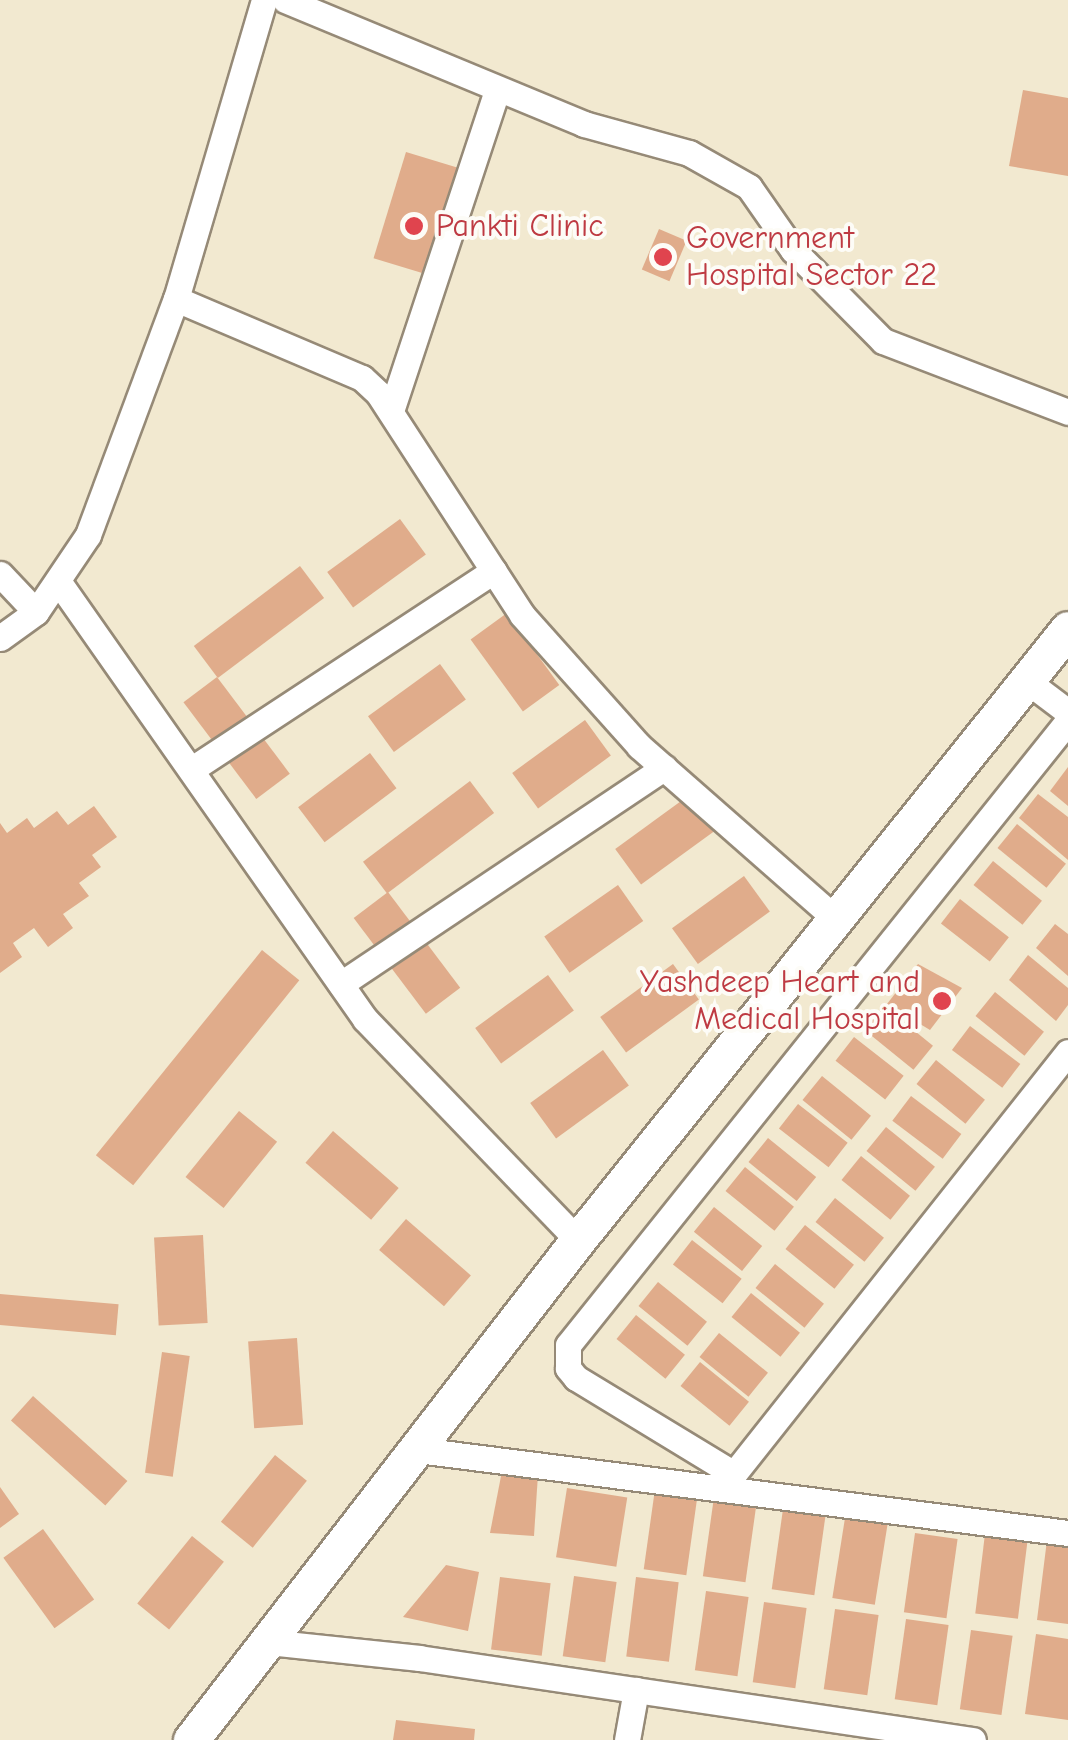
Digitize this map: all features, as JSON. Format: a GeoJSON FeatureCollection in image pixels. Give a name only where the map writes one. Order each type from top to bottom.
{"type":"FeatureCollection","features":[{"type":"Feature","properties":{"kind":"street"},"geometry":{"type":"LineString","coordinates":[[0,638],[36,612],[88,535],[176,299],[264,0]]}},
{"type":"Feature","properties":{"kind":"street"},"geometry":{"type":"LineString","coordinates":[[285,0],[497,91],[704,162],[749,187],[792,250],[883,341],[1068,412]]}},
{"type":"Feature","properties":{"kind":"street"},"geometry":{"type":"LineString","coordinates":[[391,412],[497,91]]}},
{"type":"Feature","properties":{"kind":"street"},"geometry":{"type":"LineString","coordinates":[[176,299],[362,378],[391,412],[522,615],[664,768],[835,918]]}},
{"type":"Feature","properties":{"kind":"street"},"geometry":{"type":"LineString","coordinates":[[2,572],[36,612]]}},
{"type":"Feature","properties":{"kind":"street"},"geometry":{"type":"LineString","coordinates":[[192,768],[494,572]]}},
{"type":"Feature","properties":{"kind":"street"},"geometry":{"type":"LineString","coordinates":[[58,581],[365,1019],[578,1240]]}},
{"type":"Feature","properties":{"kind":"street"},"geometry":{"type":"LineString","coordinates":[[190,1740],[578,1240],[1068,628]]}},
{"type":"Feature","properties":{"kind":"street"},"geometry":{"type":"LineString","coordinates":[[1027,681],[1068,712]]}},
{"type":"Feature","properties":{"kind":"street"},"geometry":{"type":"LineString","coordinates":[[729,1479],[576,1378],[568,1368],[568,1346],[1068,721]]}},
{"type":"Feature","properties":{"kind":"street"},"geometry":{"type":"LineString","coordinates":[[341,984],[664,768]]}},
{"type":"Feature","properties":{"kind":"street"},"geometry":{"type":"LineString","coordinates":[[729,1479],[1068,1052]]}},
{"type":"Feature","properties":{"kind":"street"},"geometry":{"type":"LineString","coordinates":[[418,1450],[729,1479],[1068,1533]]}},
{"type":"Feature","properties":{"kind":"street"},"geometry":{"type":"LineString","coordinates":[[267,1642],[636,1690],[973,1740]]}},
{"type":"Feature","properties":{"kind":"street"},"geometry":{"type":"LineString","coordinates":[[627,1740],[636,1690]]}},
{"type":"Feature","properties":{"kind":"building"},"geometry":{"type":"Polygon","coordinates":[[[1023,90],[1068,98],[1068,176],[1009,166],[1023,90]]]}},
{"type":"Feature","properties":{"kind":"building"},"geometry":{"type":"Polygon","coordinates":[[[406,152],[460,168],[427,275],[374,258],[406,152]]]}},
{"type":"Feature","properties":{"kind":"building"},"geometry":{"type":"Polygon","coordinates":[[[659,229],[687,241],[669,281],[642,270],[659,229]]]}},
{"type":"Feature","properties":{"kind":"building"},"geometry":{"type":"Polygon","coordinates":[[[400,519],[426,555],[353,607],[327,572],[400,519]]]}},
{"type":"Feature","properties":{"kind":"building"},"geometry":{"type":"Polygon","coordinates":[[[300,566],[324,598],[218,678],[194,646],[300,566]]]}},
{"type":"Feature","properties":{"kind":"building"},"geometry":{"type":"Polygon","coordinates":[[[507,613],[559,685],[523,711],[471,639],[507,613]]]}},
{"type":"Feature","properties":{"kind":"building"},"geometry":{"type":"Polygon","coordinates":[[[440,664],[466,700],[394,752],[368,716],[440,664]]]}},
{"type":"Feature","properties":{"kind":"building"},"geometry":{"type":"Polygon","coordinates":[[[217,677],[290,774],[256,799],[183,702],[217,677]]]}},
{"type":"Feature","properties":{"kind":"building"},"geometry":{"type":"Polygon","coordinates":[[[585,720],[611,756],[538,808],[512,773],[585,720]]]}},
{"type":"Feature","properties":{"kind":"building"},"geometry":{"type":"Polygon","coordinates":[[[370,753],[396,788],[325,842],[298,807],[370,753]]]}},
{"type":"Feature","properties":{"kind":"building"},"geometry":{"type":"Polygon","coordinates":[[[1068,767],[1068,806],[1050,791],[1068,767]]]}},
{"type":"Feature","properties":{"kind":"building"},"geometry":{"type":"Polygon","coordinates":[[[470,781],[494,813],[387,894],[363,862],[470,781]]]}},
{"type":"Feature","properties":{"kind":"building"},"geometry":{"type":"Polygon","coordinates":[[[1038,794],[1068,817],[1068,860],[1019,818],[1038,794]]]}},
{"type":"Feature","properties":{"kind":"building"},"geometry":{"type":"Polygon","coordinates":[[[688,796],[714,832],[641,884],[615,849],[688,796]]]}},
{"type":"Feature","properties":{"kind":"building"},"geometry":{"type":"Polygon","coordinates":[[[94,806],[117,837],[92,855],[101,867],[79,883],[89,896],[63,914],[73,928],[48,947],[34,928],[13,943],[22,957],[0,973],[0,823],[7,833],[27,818],[34,828],[57,811],[68,825],[94,806]]]}},
{"type":"Feature","properties":{"kind":"building"},"geometry":{"type":"Polygon","coordinates":[[[1017,824],[1066,864],[1046,888],[997,848],[1017,824]]]}},
{"type":"Feature","properties":{"kind":"building"},"geometry":{"type":"Polygon","coordinates":[[[993,861],[1042,901],[1022,925],[973,885],[993,861]]]}},
{"type":"Feature","properties":{"kind":"building"},"geometry":{"type":"Polygon","coordinates":[[[744,876],[770,912],[698,964],[672,928],[744,876]]]}},
{"type":"Feature","properties":{"kind":"building"},"geometry":{"type":"Polygon","coordinates":[[[618,885],[643,921],[570,973],[544,937],[618,885]]]}},
{"type":"Feature","properties":{"kind":"building"},"geometry":{"type":"Polygon","coordinates":[[[388,892],[460,988],[426,1014],[354,918],[388,892]]]}},
{"type":"Feature","properties":{"kind":"building"},"geometry":{"type":"Polygon","coordinates":[[[960,899],[1009,937],[990,962],[941,923],[960,899]]]}},
{"type":"Feature","properties":{"kind":"building"},"geometry":{"type":"Polygon","coordinates":[[[1055,924],[1068,934],[1068,976],[1036,948],[1055,924]]]}},
{"type":"Feature","properties":{"kind":"building"},"geometry":{"type":"Polygon","coordinates":[[[262,950],[299,980],[133,1185],[96,1155],[262,950]]]}},
{"type":"Feature","properties":{"kind":"building"},"geometry":{"type":"Polygon","coordinates":[[[1028,955],[1068,988],[1068,1005],[1056,1021],[1009,980],[1028,955]]]}},
{"type":"Feature","properties":{"kind":"building"},"geometry":{"type":"Polygon","coordinates":[[[673,964],[699,1000],[626,1052],[600,1017],[673,964]]]}},
{"type":"Feature","properties":{"kind":"building"},"geometry":{"type":"Polygon","coordinates":[[[918,964],[962,988],[930,1030],[887,1004],[918,964]]]}},
{"type":"Feature","properties":{"kind":"building"},"geometry":{"type":"Polygon","coordinates":[[[548,975],[574,1011],[501,1063],[475,1028],[548,975]]]}},
{"type":"Feature","properties":{"kind":"building"},"geometry":{"type":"Polygon","coordinates":[[[995,992],[1044,1032],[1024,1056],[975,1016],[995,992]]]}},
{"type":"Feature","properties":{"kind":"building"},"geometry":{"type":"Polygon","coordinates":[[[884,1006],[933,1046],[913,1070],[864,1030],[884,1006]]]}},
{"type":"Feature","properties":{"kind":"building"},"geometry":{"type":"Polygon","coordinates":[[[970,1026],[1020,1064],[1002,1088],[952,1050],[970,1026]]]}},
{"type":"Feature","properties":{"kind":"building"},"geometry":{"type":"Polygon","coordinates":[[[854,1037],[904,1076],[885,1099],[836,1061],[854,1037]]]}},
{"type":"Feature","properties":{"kind":"building"},"geometry":{"type":"Polygon","coordinates":[[[603,1050],[629,1086],[556,1138],[530,1103],[603,1050]]]}},
{"type":"Feature","properties":{"kind":"building"},"geometry":{"type":"Polygon","coordinates":[[[936,1060],[985,1100],[965,1124],[916,1084],[936,1060]]]}},
{"type":"Feature","properties":{"kind":"building"},"geometry":{"type":"Polygon","coordinates":[[[822,1076],[871,1116],[851,1140],[802,1100],[822,1076]]]}},
{"type":"Feature","properties":{"kind":"building"},"geometry":{"type":"Polygon","coordinates":[[[911,1096],[961,1134],[943,1159],[892,1121],[911,1096]]]}},
{"type":"Feature","properties":{"kind":"building"},"geometry":{"type":"Polygon","coordinates":[[[798,1104],[848,1143],[829,1167],[779,1128],[798,1104]]]}},
{"type":"Feature","properties":{"kind":"building"},"geometry":{"type":"Polygon","coordinates":[[[239,1111],[277,1142],[224,1208],[186,1177],[239,1111]]]}},
{"type":"Feature","properties":{"kind":"building"},"geometry":{"type":"Polygon","coordinates":[[[886,1127],[935,1167],[915,1191],[866,1151],[886,1127]]]}},
{"type":"Feature","properties":{"kind":"building"},"geometry":{"type":"Polygon","coordinates":[[[333,1131],[399,1188],[371,1220],[305,1163],[333,1131]]]}},
{"type":"Feature","properties":{"kind":"building"},"geometry":{"type":"Polygon","coordinates":[[[768,1138],[816,1177],[797,1201],[748,1162],[768,1138]]]}},
{"type":"Feature","properties":{"kind":"building"},"geometry":{"type":"Polygon","coordinates":[[[861,1156],[910,1196],[890,1220],[841,1180],[861,1156]]]}},
{"type":"Feature","properties":{"kind":"building"},"geometry":{"type":"Polygon","coordinates":[[[745,1167],[794,1207],[774,1231],[725,1191],[745,1167]]]}},
{"type":"Feature","properties":{"kind":"building"},"geometry":{"type":"Polygon","coordinates":[[[835,1198],[884,1238],[864,1262],[815,1222],[835,1198]]]}},
{"type":"Feature","properties":{"kind":"building"},"geometry":{"type":"Polygon","coordinates":[[[714,1207],[762,1246],[742,1271],[694,1232],[714,1207]]]}},
{"type":"Feature","properties":{"kind":"building"},"geometry":{"type":"Polygon","coordinates":[[[406,1219],[471,1275],[444,1306],[379,1250],[406,1219]]]}},
{"type":"Feature","properties":{"kind":"building"},"geometry":{"type":"Polygon","coordinates":[[[805,1225],[854,1265],[834,1289],[785,1249],[805,1225]]]}},
{"type":"Feature","properties":{"kind":"building"},"geometry":{"type":"Polygon","coordinates":[[[203,1235],[208,1323],[159,1325],[154,1238],[203,1235]]]}},
{"type":"Feature","properties":{"kind":"building"},"geometry":{"type":"Polygon","coordinates":[[[692,1240],[742,1279],[723,1303],[673,1264],[692,1240]]]}},
{"type":"Feature","properties":{"kind":"building"},"geometry":{"type":"Polygon","coordinates":[[[775,1264],[824,1304],[804,1328],[755,1288],[775,1264]]]}},
{"type":"Feature","properties":{"kind":"building"},"geometry":{"type":"Polygon","coordinates":[[[658,1282],[707,1322],[687,1346],[638,1306],[658,1282]]]}},
{"type":"Feature","properties":{"kind":"building"},"geometry":{"type":"Polygon","coordinates":[[[751,1293],[800,1333],[780,1357],[731,1317],[751,1293]]]}},
{"type":"Feature","properties":{"kind":"building"},"geometry":{"type":"Polygon","coordinates":[[[0,1294],[119,1304],[116,1335],[0,1325],[0,1294]]]}},
{"type":"Feature","properties":{"kind":"building"},"geometry":{"type":"Polygon","coordinates":[[[636,1315],[685,1355],[665,1379],[616,1339],[636,1315]]]}},
{"type":"Feature","properties":{"kind":"building"},"geometry":{"type":"Polygon","coordinates":[[[719,1333],[768,1373],[748,1397],[699,1357],[719,1333]]]}},
{"type":"Feature","properties":{"kind":"building"},"geometry":{"type":"Polygon","coordinates":[[[297,1338],[303,1425],[254,1428],[248,1341],[297,1338]]]}},
{"type":"Feature","properties":{"kind":"building"},"geometry":{"type":"Polygon","coordinates":[[[162,1352],[190,1356],[173,1477],[145,1473],[162,1352]]]}},
{"type":"Feature","properties":{"kind":"building"},"geometry":{"type":"Polygon","coordinates":[[[700,1362],[749,1402],[729,1426],[680,1386],[700,1362]]]}},
{"type":"Feature","properties":{"kind":"building"},"geometry":{"type":"Polygon","coordinates":[[[33,1396],[127,1481],[105,1506],[11,1421],[33,1396]]]}},
{"type":"Feature","properties":{"kind":"building"},"geometry":{"type":"Polygon","coordinates":[[[275,1455],[307,1481],[253,1548],[221,1522],[275,1455]]]}},
{"type":"Feature","properties":{"kind":"building"},"geometry":{"type":"Polygon","coordinates":[[[502,1471],[538,1474],[534,1536],[490,1533],[502,1471]]]}},
{"type":"Feature","properties":{"kind":"building"},"geometry":{"type":"Polygon","coordinates":[[[0,1487],[19,1514],[0,1528],[0,1487]]]}},
{"type":"Feature","properties":{"kind":"building"},"geometry":{"type":"Polygon","coordinates":[[[567,1488],[627,1498],[616,1567],[556,1557],[567,1488]]]}},
{"type":"Feature","properties":{"kind":"building"},"geometry":{"type":"Polygon","coordinates":[[[655,1489],[698,1495],[686,1575],[644,1569],[655,1489]]]}},
{"type":"Feature","properties":{"kind":"building"},"geometry":{"type":"Polygon","coordinates":[[[714,1497],[757,1503],[745,1582],[703,1576],[714,1497]]]}},
{"type":"Feature","properties":{"kind":"building"},"geometry":{"type":"Polygon","coordinates":[[[783,1509],[826,1515],[814,1595],[772,1589],[783,1509]]]}},
{"type":"Feature","properties":{"kind":"building"},"geometry":{"type":"Polygon","coordinates":[[[845,1518],[887,1525],[875,1605],[832,1598],[845,1518]]]}},
{"type":"Feature","properties":{"kind":"building"},"geometry":{"type":"Polygon","coordinates":[[[43,1529],[94,1599],[54,1628],[3,1558],[43,1529]]]}},
{"type":"Feature","properties":{"kind":"building"},"geometry":{"type":"Polygon","coordinates":[[[915,1533],[958,1539],[946,1618],[904,1612],[915,1533]]]}},
{"type":"Feature","properties":{"kind":"building"},"geometry":{"type":"Polygon","coordinates":[[[985,1534],[1028,1539],[1018,1619],[975,1613],[985,1534]]]}},
{"type":"Feature","properties":{"kind":"building"},"geometry":{"type":"Polygon","coordinates":[[[192,1536],[224,1562],[169,1629],[137,1604],[192,1536]]]}},
{"type":"Feature","properties":{"kind":"building"},"geometry":{"type":"Polygon","coordinates":[[[1047,1540],[1068,1543],[1068,1624],[1037,1620],[1047,1540]]]}},
{"type":"Feature","properties":{"kind":"building"},"geometry":{"type":"Polygon","coordinates":[[[446,1565],[479,1572],[468,1631],[403,1617],[446,1565]]]}},
{"type":"Feature","properties":{"kind":"building"},"geometry":{"type":"Polygon","coordinates":[[[574,1576],[617,1582],[605,1662],[563,1656],[574,1576]]]}},
{"type":"Feature","properties":{"kind":"building"},"geometry":{"type":"Polygon","coordinates":[[[500,1577],[551,1583],[542,1656],[491,1649],[500,1577]]]}},
{"type":"Feature","properties":{"kind":"building"},"geometry":{"type":"Polygon","coordinates":[[[636,1577],[679,1582],[669,1662],[626,1656],[636,1577]]]}},
{"type":"Feature","properties":{"kind":"building"},"geometry":{"type":"Polygon","coordinates":[[[706,1591],[749,1597],[737,1676],[695,1670],[706,1591]]]}},
{"type":"Feature","properties":{"kind":"building"},"geometry":{"type":"Polygon","coordinates":[[[764,1602],[807,1608],[795,1688],[753,1682],[764,1602]]]}},
{"type":"Feature","properties":{"kind":"building"},"geometry":{"type":"Polygon","coordinates":[[[835,1609],[879,1615],[867,1695],[824,1689],[835,1609]]]}},
{"type":"Feature","properties":{"kind":"building"},"geometry":{"type":"Polygon","coordinates":[[[906,1619],[949,1625],[937,1705],[895,1699],[906,1619]]]}},
{"type":"Feature","properties":{"kind":"building"},"geometry":{"type":"Polygon","coordinates":[[[971,1630],[1013,1636],[1001,1715],[960,1709],[971,1630]]]}},
{"type":"Feature","properties":{"kind":"building"},"geometry":{"type":"Polygon","coordinates":[[[1036,1634],[1068,1639],[1068,1720],[1025,1714],[1036,1634]]]}},
{"type":"Feature","properties":{"kind":"building"},"geometry":{"type":"Polygon","coordinates":[[[396,1720],[475,1729],[474,1740],[393,1740],[396,1720]]]}},
{"type":"Feature","properties":{"kind":"place","name":"Pankti Clinic"},"geometry":{"type":"Point","coordinates":[414,226]}},
{"type":"Feature","properties":{"kind":"place","name":"Government Hospital Sector 22"},"geometry":{"type":"Point","coordinates":[663,257]}},
{"type":"Feature","properties":{"kind":"place","name":"Yashdeep Heart and Medical Hospital"},"geometry":{"type":"Point","coordinates":[942,1001]}}]}
